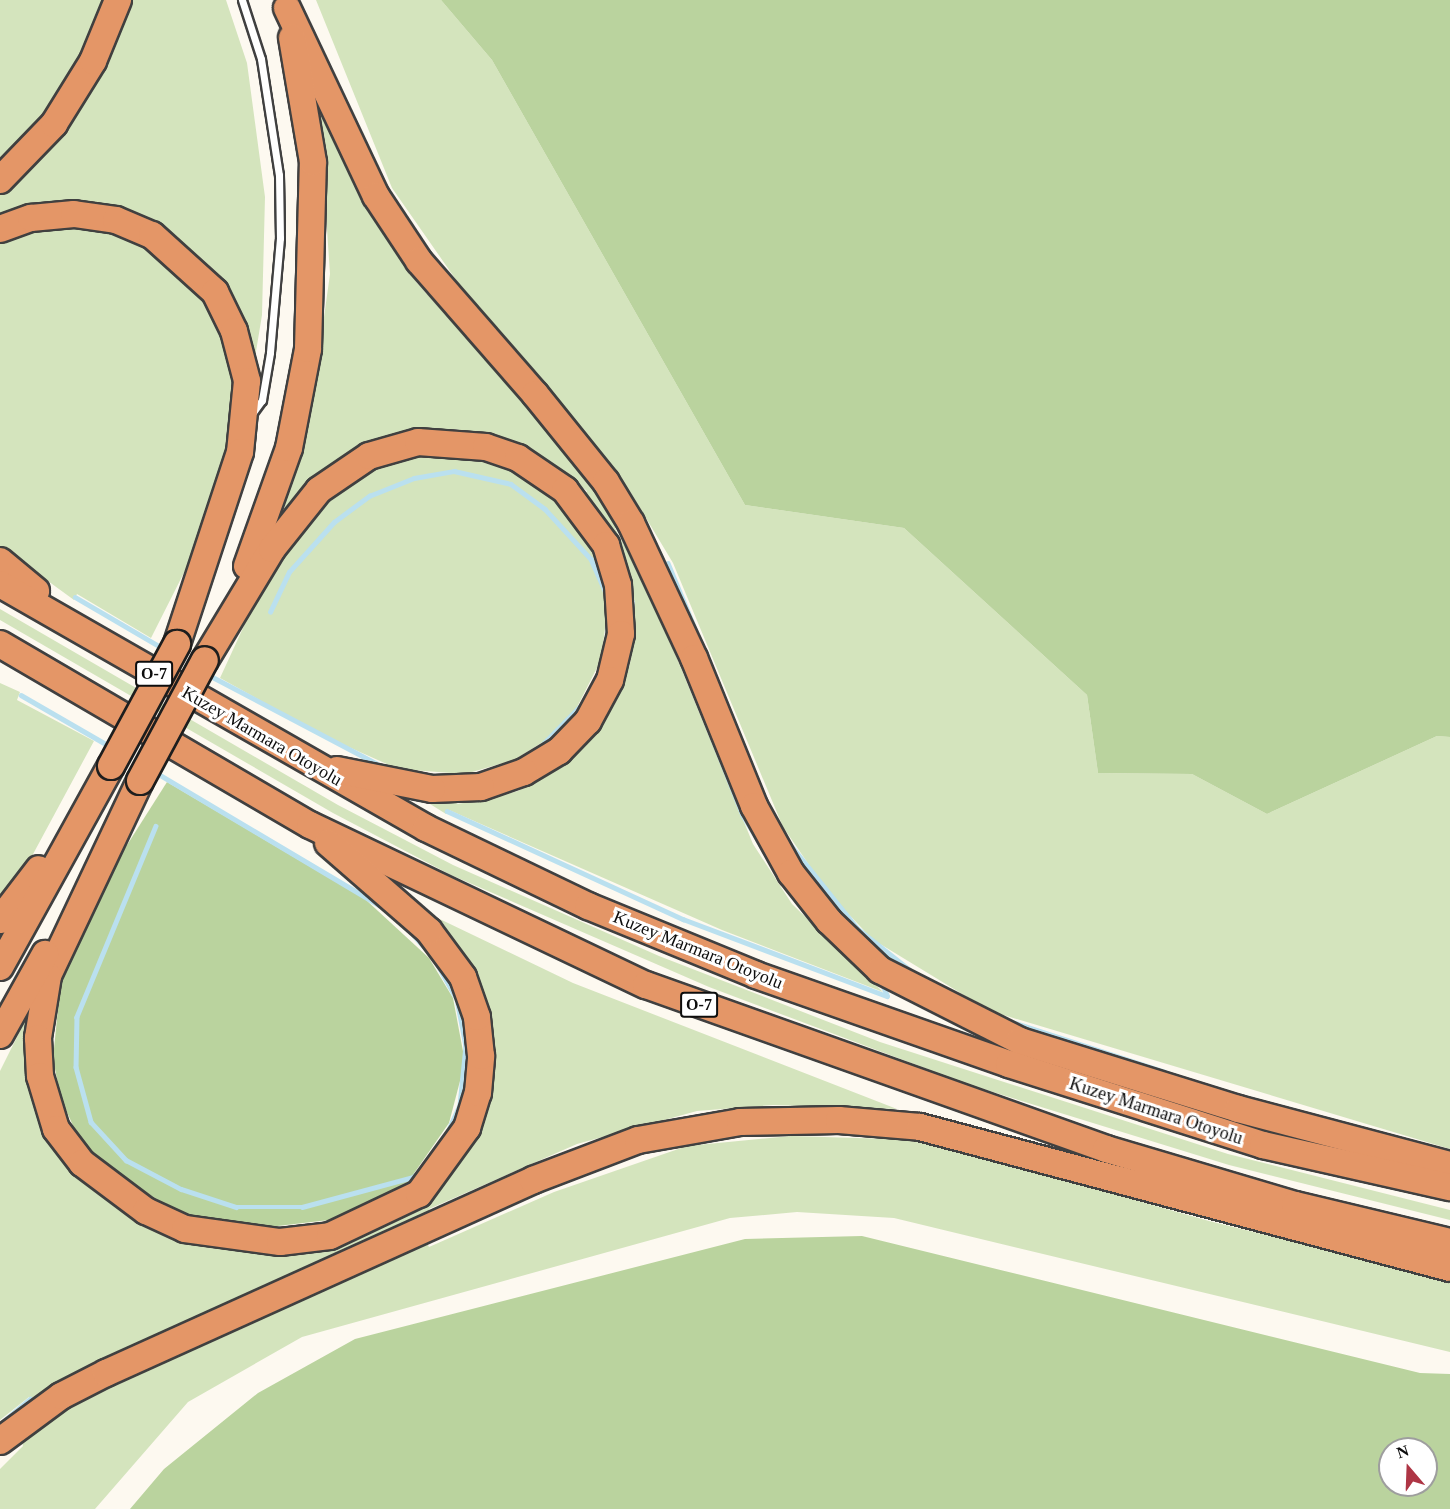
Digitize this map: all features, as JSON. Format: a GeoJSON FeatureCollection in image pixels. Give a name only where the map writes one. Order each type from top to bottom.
{"type":"FeatureCollection","features":[{"type":"Feature","properties":{"kind":"highway"},"geometry":{"type":"LineString","coordinates":[[0,180],[54,124],[93,61],[118,0]]}},
{"type":"Feature","properties":{"kind":"highway"},"geometry":{"type":"LineString","coordinates":[[0,1035],[204,660],[264,528],[289,447],[308,349],[313,162],[284,4]]}},
{"type":"Feature","properties":{"kind":"highway"},"geometry":{"type":"LineString","coordinates":[[284,4],[376,196],[413,252],[606,482],[631,523],[694,658],[754,806],[791,873],[829,921],[880,970],[1020,1041],[1238,1109],[1450,1165]]}},
{"type":"Feature","properties":{"kind":"highway"},"geometry":{"type":"LineString","coordinates":[[0,228],[31,218],[74,214],[116,220],[152,235],[215,292],[234,331],[247,381],[240,452],[177,644],[0,967]]}},
{"type":"Feature","properties":{"kind":"highway"},"geometry":{"type":"LineString","coordinates":[[204,660],[272,549],[319,490],[369,456],[418,442],[486,447],[519,458],[565,490],[606,545],[618,585],[621,634],[610,680],[588,721],[559,751],[524,772],[481,787],[432,789],[309,764]]}},
{"type":"Feature","properties":{"kind":"highway"},"geometry":{"type":"LineString","coordinates":[[0,561],[86,634]]}},
{"type":"Feature","properties":{"kind":"highway","name":"Kuzey Marmara Otoyolu"},"geometry":{"type":"LineString","coordinates":[[0,584],[309,764],[426,828],[588,906],[756,975],[1009,1065],[1263,1145],[1450,1187]]}},
{"type":"Feature","properties":{"kind":"highway","name":"O-7"},"geometry":{"type":"LineString","coordinates":[[0,644],[310,825],[646,985],[924,1088],[1295,1205],[1450,1242]]}},
{"type":"Feature","properties":{"kind":"highway"},"geometry":{"type":"LineString","coordinates":[[0,663],[67,685]]}},
{"type":"Feature","properties":{"kind":"highway"},"geometry":{"type":"LineString","coordinates":[[0,920],[111,766]]}},
{"type":"Feature","properties":{"kind":"highway"},"geometry":{"type":"LineString","coordinates":[[140,781],[48,976],[38,1038],[40,1076],[56,1129],[82,1163],[146,1211],[185,1229],[280,1242],[330,1236],[381,1216],[419,1194],[446,1162],[478,1093],[477,1017],[463,977],[429,931],[365,879],[310,825]]}},
{"type":"Feature","properties":{"kind":"highway"},"geometry":{"type":"LineString","coordinates":[[0,1441],[61,1396],[106,1373],[532,1180],[638,1140],[740,1122],[839,1120],[920,1127],[1450,1268]]}},
{"type":"Feature","properties":{"kind":"lane"},"geometry":{"type":"LineString","coordinates":[[242,0],[261,59],[279,175],[280,238],[262,400],[255,413],[243,418]]}},
{"type":"Feature","properties":{"kind":"green space"},"geometry":{"type":"Polygon","coordinates":[[[0,0],[107,0],[63,89],[0,164],[0,0]]]}},
{"type":"Feature","properties":{"kind":"green space"},"geometry":{"type":"Polygon","coordinates":[[[130,0],[226,0],[247,63],[265,197],[262,315],[252,376],[214,280],[179,241],[143,220],[97,205],[62,202],[0,218],[0,192],[130,0]]]}},
{"type":"Feature","properties":{"kind":"green space"},"geometry":{"type":"Polygon","coordinates":[[[316,0],[441,0],[492,60],[745,505],[904,528],[1087,695],[1098,773],[1192,774],[1267,814],[1437,736],[1450,737],[1450,1149],[990,1011],[872,939],[827,891],[783,827],[673,563],[631,493],[475,307],[392,188],[316,0]]]}},
{"type":"Feature","properties":{"kind":"green space"},"geometry":{"type":"Polygon","coordinates":[[[441,0],[1450,0],[1450,737],[1437,736],[1267,814],[1192,774],[1098,773],[1087,695],[904,528],[745,505],[492,60],[441,0]]]}},
{"type":"Feature","properties":{"kind":"green space"},"geometry":{"type":"Polygon","coordinates":[[[318,95],[382,232],[417,283],[564,447],[621,525],[615,528],[654,602],[753,844],[792,904],[883,992],[722,930],[449,810],[446,814],[422,799],[458,800],[457,804],[487,799],[518,791],[565,765],[595,735],[617,700],[630,664],[635,601],[630,601],[584,496],[587,491],[546,460],[507,440],[455,429],[405,432],[341,457],[284,509],[312,403],[330,274],[318,95]]]}},
{"type":"Feature","properties":{"kind":"green space"},"geometry":{"type":"Polygon","coordinates":[[[93,225],[166,256],[204,291],[224,329],[235,375],[232,457],[205,531],[151,638],[77,594],[74,600],[0,546],[0,238],[40,228],[93,225]]]}},
{"type":"Feature","properties":{"kind":"green space"},"geometry":{"type":"Polygon","coordinates":[[[425,453],[472,456],[514,468],[556,494],[588,540],[607,583],[603,585],[606,621],[601,660],[576,709],[546,740],[514,760],[465,774],[398,769],[324,736],[220,678],[260,591],[294,536],[330,494],[358,474],[425,453]]]}},
{"type":"Feature","properties":{"kind":"green space"},"geometry":{"type":"Polygon","coordinates":[[[0,609],[338,805],[453,865],[659,956],[880,1042],[1228,1154],[1450,1210],[1450,1220],[1229,1165],[967,1084],[709,987],[451,875],[333,813],[0,620],[0,609]]]}},
{"type":"Feature","properties":{"kind":"green space"},"geometry":{"type":"Polygon","coordinates":[[[0,683],[20,692],[17,700],[94,741],[25,869],[0,900],[0,683]]]}},
{"type":"Feature","properties":{"kind":"green space"},"geometry":{"type":"Polygon","coordinates":[[[167,782],[365,899],[429,958],[453,998],[465,1062],[449,1123],[408,1182],[346,1218],[251,1229],[210,1223],[172,1209],[97,1161],[75,1130],[61,1099],[53,1059],[61,978],[115,864],[167,782]]]}},
{"type":"Feature","properties":{"kind":"green space"},"geometry":{"type":"Polygon","coordinates":[[[423,911],[573,983],[897,1109],[773,1105],[697,1111],[577,1144],[429,1209],[432,1214],[264,1285],[68,1379],[33,1403],[29,1397],[0,1420],[0,1071],[38,995],[66,1159],[102,1195],[149,1223],[256,1250],[434,1192],[472,1143],[493,1072],[492,1028],[474,972],[454,941],[448,944],[423,911]]]}},
{"type":"Feature","properties":{"kind":"green space"},"geometry":{"type":"Polygon","coordinates":[[[791,1136],[923,1140],[1209,1221],[1450,1280],[1450,1352],[894,1218],[797,1212],[730,1218],[302,1337],[188,1402],[95,1509],[0,1509],[0,1469],[23,1446],[21,1438],[95,1393],[426,1241],[429,1247],[554,1192],[687,1146],[791,1136]]]}},
{"type":"Feature","properties":{"kind":"green space"},"geometry":{"type":"Polygon","coordinates":[[[862,1236],[1420,1373],[1450,1374],[1450,1509],[130,1509],[164,1469],[258,1393],[355,1339],[745,1239],[862,1236]]]}},
{"type":"Feature","properties":{"kind":"waterway"},"geometry":{"type":"LineString","coordinates":[[270,612],[289,572],[334,522],[369,496],[414,478],[454,471],[511,484],[545,509],[591,559],[606,593]]}},
{"type":"Feature","properties":{"kind":"waterway"},"geometry":{"type":"LineString","coordinates":[[282,516],[294,502]]}},
{"type":"Feature","properties":{"kind":"waterway"},"geometry":{"type":"LineString","coordinates":[[618,526],[629,548]]}},
{"type":"Feature","properties":{"kind":"waterway"},"geometry":{"type":"LineString","coordinates":[[668,563],[732,718]]}},
{"type":"Feature","properties":{"kind":"waterway"},"geometry":{"type":"LineString","coordinates":[[75,597],[164,649]]}},
{"type":"Feature","properties":{"kind":"waterway"},"geometry":{"type":"LineString","coordinates":[[632,601],[632,621]]}},
{"type":"Feature","properties":{"kind":"waterway"},"geometry":{"type":"LineString","coordinates":[[606,644],[608,623]]}},
{"type":"Feature","properties":{"kind":"waterway"},"geometry":{"type":"LineString","coordinates":[[681,658],[743,815],[778,874]]}},
{"type":"Feature","properties":{"kind":"waterway"},"geometry":{"type":"LineString","coordinates":[[594,684],[601,667]]}},
{"type":"Feature","properties":{"kind":"waterway"},"geometry":{"type":"LineString","coordinates":[[205,673],[383,767]]}},
{"type":"Feature","properties":{"kind":"waterway"},"geometry":{"type":"LineString","coordinates":[[21,695],[111,747]]}},
{"type":"Feature","properties":{"kind":"waterway"},"geometry":{"type":"LineString","coordinates":[[538,749],[584,702]]}},
{"type":"Feature","properties":{"kind":"waterway"},"geometry":{"type":"LineString","coordinates":[[155,772],[382,907]]}},
{"type":"Feature","properties":{"kind":"waterway"},"geometry":{"type":"LineString","coordinates":[[760,787],[770,810]]}},
{"type":"Feature","properties":{"kind":"waterway"},"geometry":{"type":"LineString","coordinates":[[447,811],[683,919],[887,996],[882,984]]}},
{"type":"Feature","properties":{"kind":"waterway"},"geometry":{"type":"LineString","coordinates":[[156,826],[77,1017],[76,1067],[91,1122],[126,1160],[181,1189],[236,1207],[302,1207],[413,1177],[426,1164]]}},
{"type":"Feature","properties":{"kind":"waterway"},"geometry":{"type":"LineString","coordinates":[[789,843],[857,928],[915,974]]}},
{"type":"Feature","properties":{"kind":"waterway"},"geometry":{"type":"LineString","coordinates":[[789,891],[812,920]]}},
{"type":"Feature","properties":{"kind":"waterway"},"geometry":{"type":"LineString","coordinates":[[409,930],[430,953]]}},
{"type":"Feature","properties":{"kind":"waterway"},"geometry":{"type":"LineString","coordinates":[[435,960],[457,999],[466,1046],[460,1105],[446,1136]]}},
{"type":"Feature","properties":{"kind":"waterway"},"geometry":{"type":"LineString","coordinates":[[1003,1019],[1165,1072]]}},
{"type":"Feature","properties":{"kind":"waterway"},"geometry":{"type":"LineString","coordinates":[[0,1424],[30,1399]]}}]}
